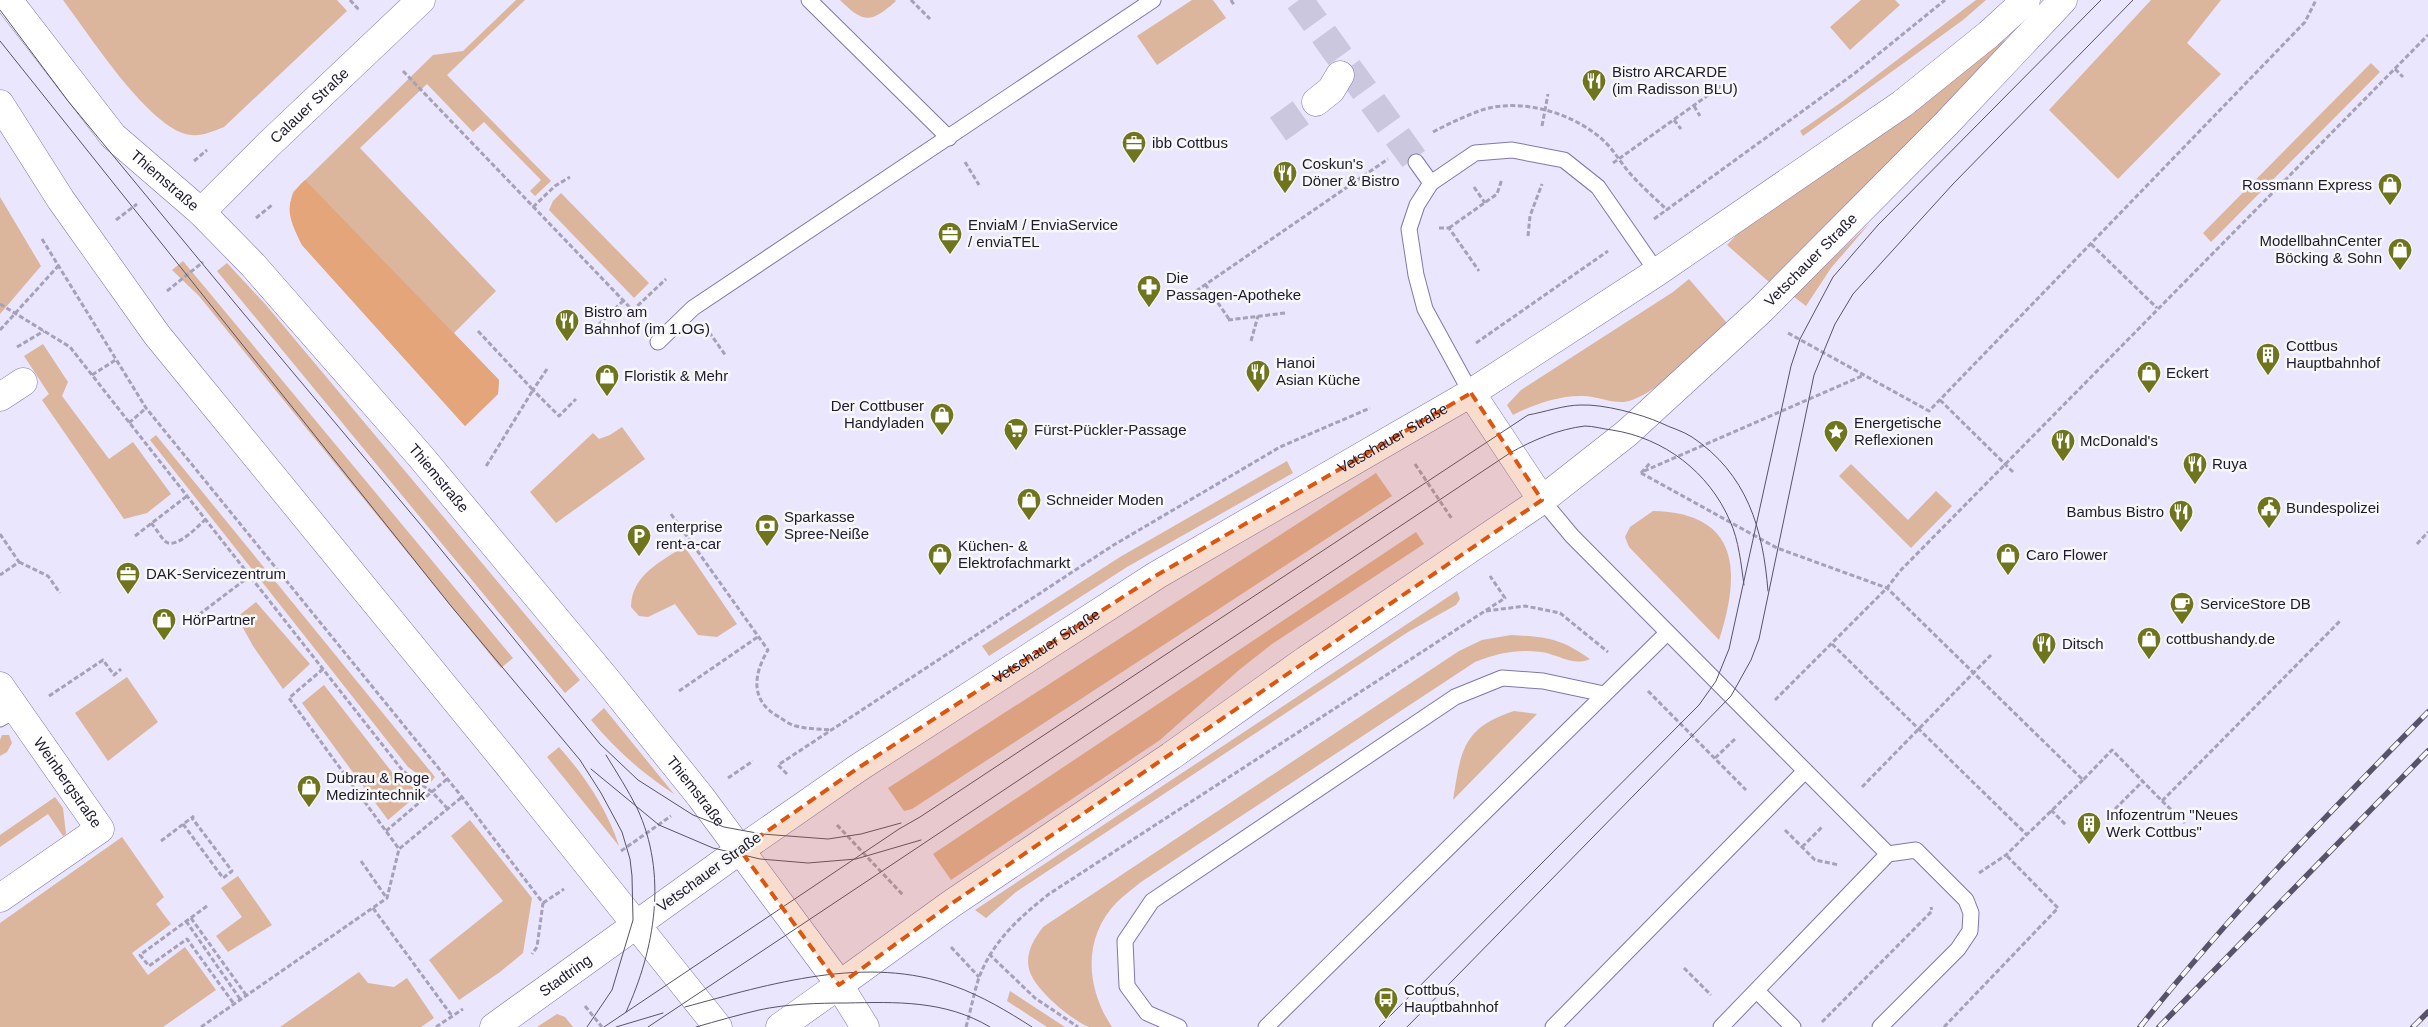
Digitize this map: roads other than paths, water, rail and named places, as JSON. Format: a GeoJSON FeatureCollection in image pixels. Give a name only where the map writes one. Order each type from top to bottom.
{"type":"FeatureCollection","features":[{"type":"Feature","properties":{"kind":"street","name":"Thiemstraße"},"geometry":{"type":"LineString","coordinates":[[8,0],[113,136],[201,212],[229,240],[421,456],[606,678],[700,796],[839,985],[865,1027]]}},
{"type":"Feature","properties":{"kind":"street","name":"Calauer Straße"},"geometry":{"type":"LineString","coordinates":[[201,212],[268,145],[420,0]]}},
{"type":"Feature","properties":{"kind":"street","name":"Vetschauer Straße"},"geometry":{"type":"LineString","coordinates":[[636,925],[812,799],[1157,575],[1471,393],[1657,272],[1902,104],[1989,34],[2026,0]]}},
{"type":"Feature","properties":{"kind":"street","name":"Vetschauer Straße"},"geometry":{"type":"LineString","coordinates":[[839,985],[927,921],[1542,500],[1627,432],[1760,310],[1946,124],[2063,0]]}},
{"type":"Feature","properties":{"kind":"street"},"geometry":{"type":"LineString","coordinates":[[1316,102],[1331,90],[1340,75]]}},
{"type":"Feature","properties":{"kind":"street"},"geometry":{"type":"LineString","coordinates":[[0,104],[61,200],[141,312],[718,1027]]}},
{"type":"Feature","properties":{"kind":"street"},"geometry":{"type":"LineString","coordinates":[[0,397],[23,382]]}},
{"type":"Feature","properties":{"kind":"street"},"geometry":{"type":"LineString","coordinates":[[1471,393],[1542,500]]}},
{"type":"Feature","properties":{"kind":"street","name":"Weinbergstraße"},"geometry":{"type":"LineString","coordinates":[[0,686],[8,715],[100,829],[0,898]]}},
{"type":"Feature","properties":{"kind":"street","name":"Stadtring"},"geometry":{"type":"LineString","coordinates":[[494,1027],[636,925]]}},
{"type":"Feature","properties":{"kind":"street"},"geometry":{"type":"LineString","coordinates":[[780,1027],[839,985]]}},
{"type":"Feature","properties":{"kind":"lane"},"geometry":{"type":"LineString","coordinates":[[809,0],[949,138]]}},
{"type":"Feature","properties":{"kind":"lane"},"geometry":{"type":"LineString","coordinates":[[658,342],[693,308],[1153,0]]}},
{"type":"Feature","properties":{"kind":"lane"},"geometry":{"type":"LineString","coordinates":[[1471,393],[1425,309],[1416,275],[1409,229],[1417,205],[1431,183],[1475,153],[1512,150],[1564,160],[1598,186],[1657,272]]}},
{"type":"Feature","properties":{"kind":"lane"},"geometry":{"type":"LineString","coordinates":[[1416,162],[1431,183]]}},
{"type":"Feature","properties":{"kind":"lane"},"geometry":{"type":"LineString","coordinates":[[1542,500],[1572,536],[1888,854]]}},
{"type":"Feature","properties":{"kind":"lane"},"geometry":{"type":"LineString","coordinates":[[1266,1027],[1627,670],[1667,633]]}},
{"type":"Feature","properties":{"kind":"lane"},"geometry":{"type":"LineString","coordinates":[[1179,1027],[1147,1013],[1127,986],[1125,941],[1152,901],[1455,697],[1502,678],[1543,681],[1604,694]]}},
{"type":"Feature","properties":{"kind":"lane"},"geometry":{"type":"LineString","coordinates":[[1554,1027],[1806,771]]}},
{"type":"Feature","properties":{"kind":"lane"},"geometry":{"type":"LineString","coordinates":[[1721,1027],[1888,854],[1916,850],[1966,900],[1971,913],[1970,931],[1958,949],[1880,1027]]}},
{"type":"Feature","properties":{"kind":"lane"},"geometry":{"type":"LineString","coordinates":[[1757,991],[1793,1027]]}},
{"type":"Feature","properties":{"kind":"tunnel"},"geometry":{"type":"LineString","coordinates":[[1299,0],[1416,162]]}},
{"type":"Feature","properties":{"kind":"tunnel"},"geometry":{"type":"LineString","coordinates":[[1278,129],[1316,102]]}},
{"type":"Feature","properties":{"kind":"tram line"},"geometry":{"type":"LineString","coordinates":[[1379,1027],[1699,705],[1716,681],[1729,649],[1791,366],[1800,339],[1833,277],[1878,225],[2101,0]]}},
{"type":"Feature","properties":{"kind":"tram line"},"geometry":{"type":"LineString","coordinates":[[1407,1027],[1731,696],[1751,660],[1759,639],[1814,375],[1835,324],[1853,294],[1953,184],[2133,0]]}},
{"type":"Feature","properties":{"kind":"tram line"},"geometry":{"type":"LineString","coordinates":[[0,10],[68,101],[425,530],[600,744],[638,780],[693,815],[724,827],[762,834],[828,839],[861,834],[901,823]]}},
{"type":"Feature","properties":{"kind":"tram line"},"geometry":{"type":"LineString","coordinates":[[0,41],[451,606],[580,760],[601,793],[622,832],[630,859],[633,920],[612,990],[587,1027]]}},
{"type":"Feature","properties":{"kind":"tram line"},"geometry":{"type":"LineString","coordinates":[[604,1027],[899,829],[920,817],[1528,415],[1575,405],[1600,406],[1643,416],[1692,437],[1711,452],[1726,468],[1739,485],[1749,504],[1762,546],[1768,591]]}},
{"type":"Feature","properties":{"kind":"tram line"},"geometry":{"type":"LineString","coordinates":[[648,1027],[1510,453],[1556,432],[1591,426],[1631,434],[1667,449],[1683,460],[1710,487],[1730,521],[1738,545],[1744,585]]}},
{"type":"Feature","properties":{"kind":"tram line"},"geometry":{"type":"LineString","coordinates":[[606,755],[634,801],[647,833],[655,885],[650,937],[644,963],[626,1012]]}},
{"type":"Feature","properties":{"kind":"tram line"},"geometry":{"type":"LineString","coordinates":[[591,769],[659,825],[713,848],[760,859],[808,863],[856,859],[921,840]]}},
{"type":"Feature","properties":{"kind":"tram line"},"geometry":{"type":"LineString","coordinates":[[685,1007],[785,982],[819,976],[887,973],[921,977],[954,986],[994,1004],[1032,1027]]}},
{"type":"Feature","properties":{"kind":"tram line"},"geometry":{"type":"LineString","coordinates":[[696,1027],[780,1006],[883,1003],[938,1007],[973,1018],[990,1027]]}},
{"type":"Feature","properties":{"kind":"tram line"},"geometry":{"type":"LineString","coordinates":[[616,1027],[663,1013]]}},
{"type":"Feature","properties":{"kind":"railway"},"geometry":{"type":"LineString","coordinates":[[2140,1027],[2244,905],[2316,827],[2428,712]]}},
{"type":"Feature","properties":{"kind":"railway"},"geometry":{"type":"LineString","coordinates":[[2159,1027],[2428,751]]}},
{"type":"Feature","properties":{"kind":"railway"},"geometry":{"type":"LineString","coordinates":[[2413,1027],[2428,1012]]}},
{"type":"Feature","properties":{"kind":"place","name":"Bistro ARCARDE (im Radisson BLU)"},"geometry":{"type":"Point","coordinates":[1594,102]}},
{"type":"Feature","properties":{"kind":"place","name":"ibb Cottbus"},"geometry":{"type":"Point","coordinates":[1134,164]}},
{"type":"Feature","properties":{"kind":"place","name":"Coskun's Döner & Bistro"},"geometry":{"type":"Point","coordinates":[1285,194]}},
{"type":"Feature","properties":{"kind":"place","name":"Rossmann Express"},"geometry":{"type":"Point","coordinates":[2390,206]}},
{"type":"Feature","properties":{"kind":"place","name":"EnviaM / EnviaService / enviaTEL"},"geometry":{"type":"Point","coordinates":[950,255]}},
{"type":"Feature","properties":{"kind":"place","name":"ModellbahnCenter Böcking & Sohn"},"geometry":{"type":"Point","coordinates":[2400,271]}},
{"type":"Feature","properties":{"kind":"place","name":"Die Passagen-Apotheke"},"geometry":{"type":"Point","coordinates":[1149,308]}},
{"type":"Feature","properties":{"kind":"place","name":"Bistro am Bahnhof (im 1.OG)"},"geometry":{"type":"Point","coordinates":[567,342]}},
{"type":"Feature","properties":{"kind":"place","name":"Cottbus Hauptbahnhof"},"geometry":{"type":"Point","coordinates":[2268,376]}},
{"type":"Feature","properties":{"kind":"place","name":"Hanoi Asian Küche"},"geometry":{"type":"Point","coordinates":[1258,393]}},
{"type":"Feature","properties":{"kind":"place","name":"Eckert"},"geometry":{"type":"Point","coordinates":[2149,394]}},
{"type":"Feature","properties":{"kind":"place","name":"Floristik & Mehr"},"geometry":{"type":"Point","coordinates":[607,397]}},
{"type":"Feature","properties":{"kind":"place","name":"Der Cottbuser Handyladen"},"geometry":{"type":"Point","coordinates":[942,436]}},
{"type":"Feature","properties":{"kind":"place","name":"Fürst-Pückler-Passage"},"geometry":{"type":"Point","coordinates":[1016,451]}},
{"type":"Feature","properties":{"kind":"place","name":"Energetische Reflexionen"},"geometry":{"type":"Point","coordinates":[1836,453]}},
{"type":"Feature","properties":{"kind":"place","name":"McDonald's"},"geometry":{"type":"Point","coordinates":[2063,462]}},
{"type":"Feature","properties":{"kind":"place","name":"Ruya"},"geometry":{"type":"Point","coordinates":[2195,485]}},
{"type":"Feature","properties":{"kind":"place","name":"Schneider Moden"},"geometry":{"type":"Point","coordinates":[1029,521]}},
{"type":"Feature","properties":{"kind":"place","name":"Bundespolizei"},"geometry":{"type":"Point","coordinates":[2269,529]}},
{"type":"Feature","properties":{"kind":"place","name":"Bambus Bistro"},"geometry":{"type":"Point","coordinates":[2181,533]}},
{"type":"Feature","properties":{"kind":"place","name":"Sparkasse Spree-Neiße"},"geometry":{"type":"Point","coordinates":[767,547]}},
{"type":"Feature","properties":{"kind":"place","name":"enterprise rent-a-car"},"geometry":{"type":"Point","coordinates":[639,557]}},
{"type":"Feature","properties":{"kind":"place","name":"Küchen- & Elektrofachmarkt"},"geometry":{"type":"Point","coordinates":[940,576]}},
{"type":"Feature","properties":{"kind":"place","name":"Caro Flower"},"geometry":{"type":"Point","coordinates":[2008,576]}},
{"type":"Feature","properties":{"kind":"place","name":"DAK-Servicezentrum"},"geometry":{"type":"Point","coordinates":[128,595]}},
{"type":"Feature","properties":{"kind":"place","name":"ServiceStore DB"},"geometry":{"type":"Point","coordinates":[2182,625]}},
{"type":"Feature","properties":{"kind":"place","name":"HörPartner"},"geometry":{"type":"Point","coordinates":[164,641]}},
{"type":"Feature","properties":{"kind":"place","name":"cottbushandy.de"},"geometry":{"type":"Point","coordinates":[2149,660]}},
{"type":"Feature","properties":{"kind":"place","name":"Ditsch"},"geometry":{"type":"Point","coordinates":[2044,665]}},
{"type":"Feature","properties":{"kind":"place","name":"Dubrau & Roge Medizintechnik"},"geometry":{"type":"Point","coordinates":[309,808]}},
{"type":"Feature","properties":{"kind":"place","name":"Infozentrum \"Neues Werk Cottbus\""},"geometry":{"type":"Point","coordinates":[2089,845]}},
{"type":"Feature","properties":{"kind":"place","name":"Cottbus, Hauptbahnhof"},"geometry":{"type":"Point","coordinates":[1386,1020]}}]}
